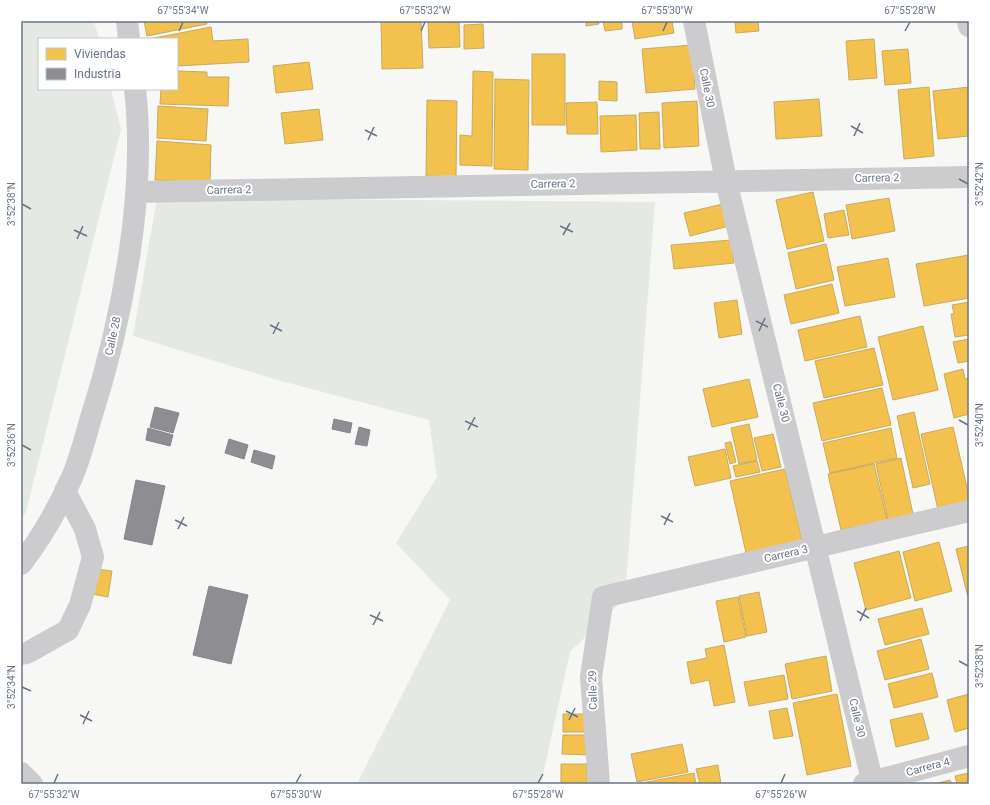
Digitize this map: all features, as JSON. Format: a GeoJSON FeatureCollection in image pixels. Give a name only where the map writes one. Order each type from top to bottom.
{"type":"FeatureCollection","features":[{"type":"Feature","properties":{"kind":"street"},"geometry":{"type":"LineString","coordinates":[[127,21],[129,38]]}},
{"type":"Feature","properties":{"kind":"street","name":"Calle 30"},"geometry":{"type":"LineString","coordinates":[[694,21],[726,181],[816,547],[870,783]]}},
{"type":"Feature","properties":{"kind":"street"},"geometry":{"type":"LineString","coordinates":[[968,21],[969,26]]}},
{"type":"Feature","properties":{"kind":"street","name":"Calle 28"},"geometry":{"type":"LineString","coordinates":[[21,564],[38,542],[73,475],[103,382],[124,286],[137,192],[137,110],[135,90]]}},
{"type":"Feature","properties":{"kind":"street","name":"Carrera 2"},"geometry":{"type":"LineString","coordinates":[[137,192],[969,177]]}},
{"type":"Feature","properties":{"kind":"street"},"geometry":{"type":"LineString","coordinates":[[21,654],[27,653],[68,630],[80,605],[93,557],[86,529],[64,491]]}},
{"type":"Feature","properties":{"kind":"street","name":"Carrera 3"},"geometry":{"type":"LineString","coordinates":[[603,597],[969,511]]}},
{"type":"Feature","properties":{"kind":"street","name":"Calle 29"},"geometry":{"type":"LineString","coordinates":[[599,784],[591,677],[603,597]]}},
{"type":"Feature","properties":{"kind":"street","name":"Carrera 4"},"geometry":{"type":"LineString","coordinates":[[870,783],[969,756]]}},
{"type":"Feature","properties":{"kind":"street"},"geometry":{"type":"LineString","coordinates":[[21,773],[32,784]]}},
{"type":"Feature","properties":{"kind":"shaded area"},"geometry":{"type":"Polygon","coordinates":[[[21,21],[94,21],[99,38],[38,38],[38,90],[111,90],[121,129],[26,512],[21,518],[21,21]]]}},
{"type":"Feature","properties":{"kind":"shaded area"},"geometry":{"type":"Polygon","coordinates":[[[157,198],[655,202],[625,598],[570,652],[541,784],[357,784],[450,600],[396,543],[437,477],[429,420],[281,381],[133,336],[157,198]]]}},
{"type":"Feature","properties":{"kind":"building: Viviendas"},"geometry":{"type":"Polygon","coordinates":[[[144,21],[206,21],[207,24],[147,36],[144,21]]]}},
{"type":"Feature","properties":{"kind":"building: Viviendas"},"geometry":{"type":"Polygon","coordinates":[[[381,21],[421,21],[423,68],[382,69],[381,21]]]}},
{"type":"Feature","properties":{"kind":"building: Viviendas"},"geometry":{"type":"Polygon","coordinates":[[[428,21],[459,21],[460,47],[429,48],[428,21]]]}},
{"type":"Feature","properties":{"kind":"building: Viviendas"},"geometry":{"type":"Polygon","coordinates":[[[586,21],[598,21],[599,24],[586,26],[586,21]]]}},
{"type":"Feature","properties":{"kind":"building: Viviendas"},"geometry":{"type":"Polygon","coordinates":[[[603,21],[622,21],[622,29],[605,31],[603,21]]]}},
{"type":"Feature","properties":{"kind":"building: Viviendas"},"geometry":{"type":"Polygon","coordinates":[[[632,21],[672,21],[674,33],[635,39],[632,21]]]}},
{"type":"Feature","properties":{"kind":"building: Viviendas"},"geometry":{"type":"Polygon","coordinates":[[[735,21],[758,21],[759,31],[736,33],[735,21]]]}},
{"type":"Feature","properties":{"kind":"building: Viviendas"},"geometry":{"type":"Polygon","coordinates":[[[483,24],[484,48],[464,49],[464,25],[483,24]]]}},
{"type":"Feature","properties":{"kind":"building: Viviendas"},"geometry":{"type":"Polygon","coordinates":[[[211,27],[213,41],[248,39],[249,62],[178,66],[178,38],[154,38],[211,27]]]}},
{"type":"Feature","properties":{"kind":"building: Viviendas"},"geometry":{"type":"Polygon","coordinates":[[[874,39],[877,78],[849,80],[846,41],[874,39]]]}},
{"type":"Feature","properties":{"kind":"building: Viviendas"},"geometry":{"type":"Polygon","coordinates":[[[692,45],[695,89],[646,93],[642,49],[692,45]]]}},
{"type":"Feature","properties":{"kind":"building: Viviendas"},"geometry":{"type":"Polygon","coordinates":[[[908,49],[911,83],[885,85],[882,51],[908,49]]]}},
{"type":"Feature","properties":{"kind":"building: Viviendas"},"geometry":{"type":"Polygon","coordinates":[[[532,54],[565,54],[565,125],[532,125],[532,54]]]}},
{"type":"Feature","properties":{"kind":"building: Viviendas"},"geometry":{"type":"Polygon","coordinates":[[[309,62],[313,89],[276,93],[273,66],[309,62]]]}},
{"type":"Feature","properties":{"kind":"building: Viviendas"},"geometry":{"type":"Polygon","coordinates":[[[178,71],[207,72],[207,77],[229,77],[228,106],[160,104],[161,90],[178,90],[178,71]]]}},
{"type":"Feature","properties":{"kind":"building: Viviendas"},"geometry":{"type":"Polygon","coordinates":[[[473,71],[493,72],[492,166],[460,165],[460,135],[472,136],[473,71]]]}},
{"type":"Feature","properties":{"kind":"building: Viviendas"},"geometry":{"type":"Polygon","coordinates":[[[495,79],[529,80],[528,170],[494,169],[495,79]]]}},
{"type":"Feature","properties":{"kind":"building: Viviendas"},"geometry":{"type":"Polygon","coordinates":[[[599,81],[617,82],[617,101],[599,100],[599,81]]]}},
{"type":"Feature","properties":{"kind":"building: Viviendas"},"geometry":{"type":"Polygon","coordinates":[[[929,87],[934,156],[904,159],[898,90],[929,87]]]}},
{"type":"Feature","properties":{"kind":"building: Viviendas"},"geometry":{"type":"Polygon","coordinates":[[[969,87],[969,136],[938,139],[933,91],[969,87]]]}},
{"type":"Feature","properties":{"kind":"building: Viviendas"},"geometry":{"type":"Polygon","coordinates":[[[819,99],[822,136],[776,139],[774,102],[819,99]]]}},
{"type":"Feature","properties":{"kind":"building: Viviendas"},"geometry":{"type":"Polygon","coordinates":[[[427,100],[457,101],[456,177],[426,176],[427,100]]]}},
{"type":"Feature","properties":{"kind":"building: Viviendas"},"geometry":{"type":"Polygon","coordinates":[[[697,101],[699,146],[664,148],[662,103],[697,101]]]}},
{"type":"Feature","properties":{"kind":"building: Viviendas"},"geometry":{"type":"Polygon","coordinates":[[[597,102],[598,134],[567,134],[566,103],[597,102]]]}},
{"type":"Feature","properties":{"kind":"building: Viviendas"},"geometry":{"type":"Polygon","coordinates":[[[158,106],[208,109],[206,141],[157,138],[158,106]]]}},
{"type":"Feature","properties":{"kind":"building: Viviendas"},"geometry":{"type":"Polygon","coordinates":[[[319,109],[323,140],[285,144],[281,113],[319,109]]]}},
{"type":"Feature","properties":{"kind":"building: Viviendas"},"geometry":{"type":"Polygon","coordinates":[[[659,112],[660,149],[640,149],[639,113],[659,112]]]}},
{"type":"Feature","properties":{"kind":"building: Viviendas"},"geometry":{"type":"Polygon","coordinates":[[[636,115],[637,150],[601,152],[600,116],[636,115]]]}},
{"type":"Feature","properties":{"kind":"building: Viviendas"},"geometry":{"type":"Polygon","coordinates":[[[157,141],[211,145],[210,183],[155,180],[157,141]]]}},
{"type":"Feature","properties":{"kind":"building: Viviendas"},"geometry":{"type":"Polygon","coordinates":[[[813,192],[824,241],[787,249],[776,200],[813,192]]]}},
{"type":"Feature","properties":{"kind":"building: Viviendas"},"geometry":{"type":"Polygon","coordinates":[[[889,198],[895,231],[852,239],[846,205],[889,198]]]}},
{"type":"Feature","properties":{"kind":"building: Viviendas"},"geometry":{"type":"Polygon","coordinates":[[[723,204],[729,226],[690,236],[684,213],[723,204]]]}},
{"type":"Feature","properties":{"kind":"building: Viviendas"},"geometry":{"type":"Polygon","coordinates":[[[844,210],[849,235],[828,238],[824,214],[844,210]]]}},
{"type":"Feature","properties":{"kind":"building: Viviendas"},"geometry":{"type":"Polygon","coordinates":[[[731,240],[734,263],[674,269],[671,245],[731,240]]]}},
{"type":"Feature","properties":{"kind":"building: Viviendas"},"geometry":{"type":"Polygon","coordinates":[[[826,244],[834,280],[796,289],[788,253],[826,244]]]}},
{"type":"Feature","properties":{"kind":"building: Viviendas"},"geometry":{"type":"Polygon","coordinates":[[[969,255],[969,298],[924,306],[916,264],[969,255]]]}},
{"type":"Feature","properties":{"kind":"building: Viviendas"},"geometry":{"type":"Polygon","coordinates":[[[888,258],[895,297],[845,306],[837,267],[888,258]]]}},
{"type":"Feature","properties":{"kind":"building: Viviendas"},"geometry":{"type":"Polygon","coordinates":[[[832,284],[839,313],[791,324],[784,295],[832,284]]]}},
{"type":"Feature","properties":{"kind":"building: Viviendas"},"geometry":{"type":"Polygon","coordinates":[[[737,300],[742,334],[719,338],[714,303],[737,300]]]}},
{"type":"Feature","properties":{"kind":"building: Viviendas"},"geometry":{"type":"Polygon","coordinates":[[[969,302],[969,335],[955,337],[951,314],[954,314],[952,305],[969,302]]]}},
{"type":"Feature","properties":{"kind":"building: Viviendas"},"geometry":{"type":"Polygon","coordinates":[[[860,316],[867,347],[805,361],[798,330],[860,316]]]}},
{"type":"Feature","properties":{"kind":"building: Viviendas"},"geometry":{"type":"Polygon","coordinates":[[[923,326],[938,390],[893,400],[878,337],[923,326]]]}},
{"type":"Feature","properties":{"kind":"building: Viviendas"},"geometry":{"type":"Polygon","coordinates":[[[969,339],[969,361],[958,363],[953,342],[969,339]]]}},
{"type":"Feature","properties":{"kind":"building: Viviendas"},"geometry":{"type":"Polygon","coordinates":[[[874,348],[883,385],[824,398],[815,361],[874,348]]]}},
{"type":"Feature","properties":{"kind":"building: Viviendas"},"geometry":{"type":"Polygon","coordinates":[[[963,369],[965,379],[969,378],[969,414],[954,418],[944,374],[963,369]]]}},
{"type":"Feature","properties":{"kind":"building: Viviendas"},"geometry":{"type":"Polygon","coordinates":[[[749,379],[758,417],[712,427],[703,389],[749,379]]]}},
{"type":"Feature","properties":{"kind":"building: Viviendas"},"geometry":{"type":"Polygon","coordinates":[[[882,388],[891,425],[822,441],[813,403],[882,388]]]}},
{"type":"Feature","properties":{"kind":"building: Viviendas"},"geometry":{"type":"Polygon","coordinates":[[[914,412],[930,484],[913,488],[897,416],[914,412]]]}},
{"type":"Feature","properties":{"kind":"building: Viviendas"},"geometry":{"type":"Polygon","coordinates":[[[749,424],[757,460],[739,464],[731,428],[749,424]]]}},
{"type":"Feature","properties":{"kind":"building: Viviendas"},"geometry":{"type":"Polygon","coordinates":[[[953,427],[969,496],[969,503],[938,510],[921,434],[953,427]]]}},
{"type":"Feature","properties":{"kind":"building: Viviendas"},"geometry":{"type":"Polygon","coordinates":[[[891,428],[897,458],[830,473],[823,443],[891,428]]]}},
{"type":"Feature","properties":{"kind":"building: Viviendas"},"geometry":{"type":"Polygon","coordinates":[[[773,434],[781,467],[762,471],[754,438],[773,434]]]}},
{"type":"Feature","properties":{"kind":"building: Viviendas"},"geometry":{"type":"Polygon","coordinates":[[[731,442],[736,462],[730,464],[725,443],[731,442]]]}},
{"type":"Feature","properties":{"kind":"building: Viviendas"},"geometry":{"type":"Polygon","coordinates":[[[725,449],[731,478],[695,486],[688,457],[725,449]]]}},
{"type":"Feature","properties":{"kind":"building: Viviendas"},"geometry":{"type":"Polygon","coordinates":[[[901,458],[913,514],[888,520],[876,464],[901,458]]]}},
{"type":"Feature","properties":{"kind":"building: Viviendas"},"geometry":{"type":"Polygon","coordinates":[[[757,461],[760,472],[736,477],[733,466],[757,461]]]}},
{"type":"Feature","properties":{"kind":"building: Viviendas"},"geometry":{"type":"Polygon","coordinates":[[[874,464],[887,520],[841,530],[828,474],[874,464]]]}},
{"type":"Feature","properties":{"kind":"building: Viviendas"},"geometry":{"type":"Polygon","coordinates":[[[785,469],[802,540],[746,553],[730,481],[785,469]]]}},
{"type":"Feature","properties":{"kind":"building: Viviendas"},"geometry":{"type":"Polygon","coordinates":[[[939,542],[952,591],[915,601],[903,552],[939,542]]]}},
{"type":"Feature","properties":{"kind":"building: Viviendas"},"geometry":{"type":"Polygon","coordinates":[[[969,546],[969,597],[968,597],[956,549],[969,546]]]}},
{"type":"Feature","properties":{"kind":"building: Viviendas"},"geometry":{"type":"Polygon","coordinates":[[[899,551],[911,598],[866,610],[854,563],[899,551]]]}},
{"type":"Feature","properties":{"kind":"building: Viviendas"},"geometry":{"type":"Polygon","coordinates":[[[96,569],[112,571],[108,597],[92,594],[96,569]]]}},
{"type":"Feature","properties":{"kind":"building: Viviendas"},"geometry":{"type":"Polygon","coordinates":[[[759,592],[767,632],[747,636],[739,596],[759,592]]]}},
{"type":"Feature","properties":{"kind":"building: Viviendas"},"geometry":{"type":"Polygon","coordinates":[[[738,597],[746,637],[724,642],[716,601],[738,597]]]}},
{"type":"Feature","properties":{"kind":"building: Viviendas"},"geometry":{"type":"Polygon","coordinates":[[[922,608],[929,634],[885,645],[878,619],[922,608]]]}},
{"type":"Feature","properties":{"kind":"building: Viviendas"},"geometry":{"type":"Polygon","coordinates":[[[921,639],[929,669],[885,680],[877,651],[921,639]]]}},
{"type":"Feature","properties":{"kind":"building: Viviendas"},"geometry":{"type":"Polygon","coordinates":[[[724,645],[735,702],[714,706],[709,680],[691,684],[687,662],[707,658],[705,649],[724,645]]]}},
{"type":"Feature","properties":{"kind":"building: Viviendas"},"geometry":{"type":"Polygon","coordinates":[[[826,656],[832,691],[792,699],[785,664],[826,656]]]}},
{"type":"Feature","properties":{"kind":"building: Viviendas"},"geometry":{"type":"Polygon","coordinates":[[[932,673],[938,697],[894,708],[888,684],[932,673]]]}},
{"type":"Feature","properties":{"kind":"building: Viviendas"},"geometry":{"type":"Polygon","coordinates":[[[784,675],[788,699],[749,706],[744,682],[784,675]]]}},
{"type":"Feature","properties":{"kind":"building: Viviendas"},"geometry":{"type":"Polygon","coordinates":[[[837,694],[851,766],[807,775],[793,703],[837,694]]]}},
{"type":"Feature","properties":{"kind":"building: Viviendas"},"geometry":{"type":"Polygon","coordinates":[[[969,694],[969,728],[955,732],[947,700],[969,694]]]}},
{"type":"Feature","properties":{"kind":"building: Viviendas"},"geometry":{"type":"Polygon","coordinates":[[[787,708],[793,736],[774,739],[769,711],[787,708]]]}},
{"type":"Feature","properties":{"kind":"building: Viviendas"},"geometry":{"type":"Polygon","coordinates":[[[922,713],[929,739],[896,747],[890,720],[922,713]]]}},
{"type":"Feature","properties":{"kind":"building: Viviendas"},"geometry":{"type":"Polygon","coordinates":[[[563,714],[587,714],[586,732],[563,732],[563,714]]]}},
{"type":"Feature","properties":{"kind":"building: Viviendas"},"geometry":{"type":"Polygon","coordinates":[[[563,735],[590,735],[590,755],[562,754],[563,735]]]}},
{"type":"Feature","properties":{"kind":"building: Viviendas"},"geometry":{"type":"Polygon","coordinates":[[[682,744],[688,772],[637,782],[631,754],[682,744]]]}},
{"type":"Feature","properties":{"kind":"building: Viviendas"},"geometry":{"type":"Polygon","coordinates":[[[561,764],[587,764],[587,784],[561,784],[561,764]]]}},
{"type":"Feature","properties":{"kind":"building: Viviendas"},"geometry":{"type":"Polygon","coordinates":[[[718,765],[721,784],[700,784],[696,769],[718,765]]]}},
{"type":"Feature","properties":{"kind":"building: Viviendas"},"geometry":{"type":"Polygon","coordinates":[[[694,773],[696,784],[637,784],[694,773]]]}},
{"type":"Feature","properties":{"kind":"building: Viviendas"},"geometry":{"type":"Polygon","coordinates":[[[969,773],[969,784],[957,784],[955,776],[969,773]]]}},
{"type":"Feature","properties":{"kind":"building: Viviendas"},"geometry":{"type":"Polygon","coordinates":[[[950,780],[952,784],[934,784],[950,780]]]}},
{"type":"Feature","properties":{"kind":"building: Industria"},"geometry":{"type":"Polygon","coordinates":[[[155,407],[179,413],[173,433],[150,427],[155,407]]]}},
{"type":"Feature","properties":{"kind":"building: Industria"},"geometry":{"type":"Polygon","coordinates":[[[334,419],[352,423],[350,433],[332,429],[334,419]]]}},
{"type":"Feature","properties":{"kind":"building: Industria"},"geometry":{"type":"Polygon","coordinates":[[[359,427],[370,430],[367,446],[355,444],[359,427]]]}},
{"type":"Feature","properties":{"kind":"building: Industria"},"geometry":{"type":"Polygon","coordinates":[[[148,428],[173,435],[170,446],[146,440],[148,428]]]}},
{"type":"Feature","properties":{"kind":"building: Industria"},"geometry":{"type":"Polygon","coordinates":[[[229,439],[248,445],[244,459],[225,453],[229,439]]]}},
{"type":"Feature","properties":{"kind":"building: Industria"},"geometry":{"type":"Polygon","coordinates":[[[254,450],[275,456],[272,469],[251,462],[254,450]]]}},
{"type":"Feature","properties":{"kind":"building: Industria"},"geometry":{"type":"Polygon","coordinates":[[[136,480],[165,486],[152,545],[124,539],[136,480]]]}},
{"type":"Feature","properties":{"kind":"building: Industria"},"geometry":{"type":"Polygon","coordinates":[[[209,586],[248,595],[231,664],[193,655],[209,586]]]}}]}
